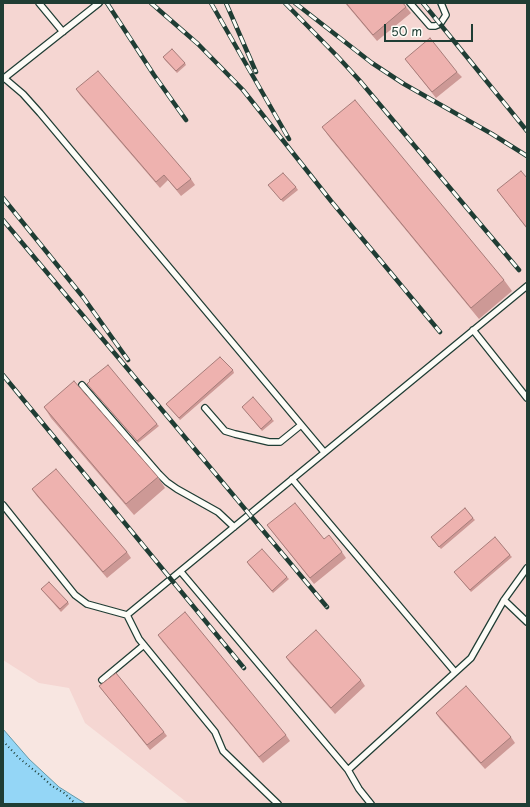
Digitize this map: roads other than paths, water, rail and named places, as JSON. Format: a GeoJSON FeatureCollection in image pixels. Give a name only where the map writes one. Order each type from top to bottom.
{"type":"FeatureCollection","features":[{"type":"Feature","properties":{"kind":"lane"},"geometry":{"type":"LineString","coordinates":[[39,3],[63,32]]}},
{"type":"Feature","properties":{"kind":"lane"},"geometry":{"type":"LineString","coordinates":[[99,3],[3,78],[23,94],[40,112],[324,452]]}},
{"type":"Feature","properties":{"kind":"lane"},"geometry":{"type":"LineString","coordinates":[[410,3],[430,26],[436,26],[440,24],[446,15],[441,3]]}},
{"type":"Feature","properties":{"kind":"lane"},"geometry":{"type":"LineString","coordinates":[[127,616],[527,286]]}},
{"type":"Feature","properties":{"kind":"lane"},"geometry":{"type":"LineString","coordinates":[[473,330],[527,398]]}},
{"type":"Feature","properties":{"kind":"lane"},"geometry":{"type":"LineString","coordinates":[[82,385],[158,474],[177,489],[218,512],[234,527]]}},
{"type":"Feature","properties":{"kind":"lane"},"geometry":{"type":"LineString","coordinates":[[205,408],[225,431],[274,443],[280,442],[301,424]]}},
{"type":"Feature","properties":{"kind":"lane"},"geometry":{"type":"LineString","coordinates":[[292,479],[455,672]]}},
{"type":"Feature","properties":{"kind":"lane"},"geometry":{"type":"LineString","coordinates":[[3,505],[75,595],[87,604],[127,616]]}},
{"type":"Feature","properties":{"kind":"lane"},"geometry":{"type":"LineString","coordinates":[[348,770],[471,658],[504,600],[527,568]]}},
{"type":"Feature","properties":{"kind":"lane"},"geometry":{"type":"LineString","coordinates":[[181,572],[348,770],[359,789],[371,804]]}},
{"type":"Feature","properties":{"kind":"lane"},"geometry":{"type":"LineString","coordinates":[[504,600],[527,622]]}},
{"type":"Feature","properties":{"kind":"lane"},"geometry":{"type":"LineString","coordinates":[[127,616],[131,626],[144,645],[215,732],[223,751],[278,804]]}},
{"type":"Feature","properties":{"kind":"lane"},"geometry":{"type":"LineString","coordinates":[[102,680],[144,645]]}},
{"type":"Feature","properties":{"kind":"water"},"geometry":{"type":"Polygon","coordinates":[[[3,729],[29,759],[59,787],[86,804],[3,804],[3,729]]]}},
{"type":"Feature","properties":{"kind":"railway"},"geometry":{"type":"LineString","coordinates":[[107,3],[154,75],[186,120]]}},
{"type":"Feature","properties":{"kind":"railway"},"geometry":{"type":"LineString","coordinates":[[151,3],[198,44],[243,90],[331,201],[440,332]]}},
{"type":"Feature","properties":{"kind":"railway"},"geometry":{"type":"LineString","coordinates":[[211,3],[289,139]]}},
{"type":"Feature","properties":{"kind":"railway"},"geometry":{"type":"LineString","coordinates":[[226,3],[256,72]]}},
{"type":"Feature","properties":{"kind":"railway"},"geometry":{"type":"LineString","coordinates":[[285,3],[360,81],[519,270]]}},
{"type":"Feature","properties":{"kind":"railway"},"geometry":{"type":"LineString","coordinates":[[295,3],[372,63],[404,84],[492,134],[527,156]]}},
{"type":"Feature","properties":{"kind":"railway"},"geometry":{"type":"LineString","coordinates":[[423,3],[527,131]]}},
{"type":"Feature","properties":{"kind":"railway"},"geometry":{"type":"LineString","coordinates":[[3,198],[83,297],[128,360]]}},
{"type":"Feature","properties":{"kind":"railway"},"geometry":{"type":"LineString","coordinates":[[3,220],[327,607]]}},
{"type":"Feature","properties":{"kind":"railway"},"geometry":{"type":"LineString","coordinates":[[3,375],[244,668]]}}]}
